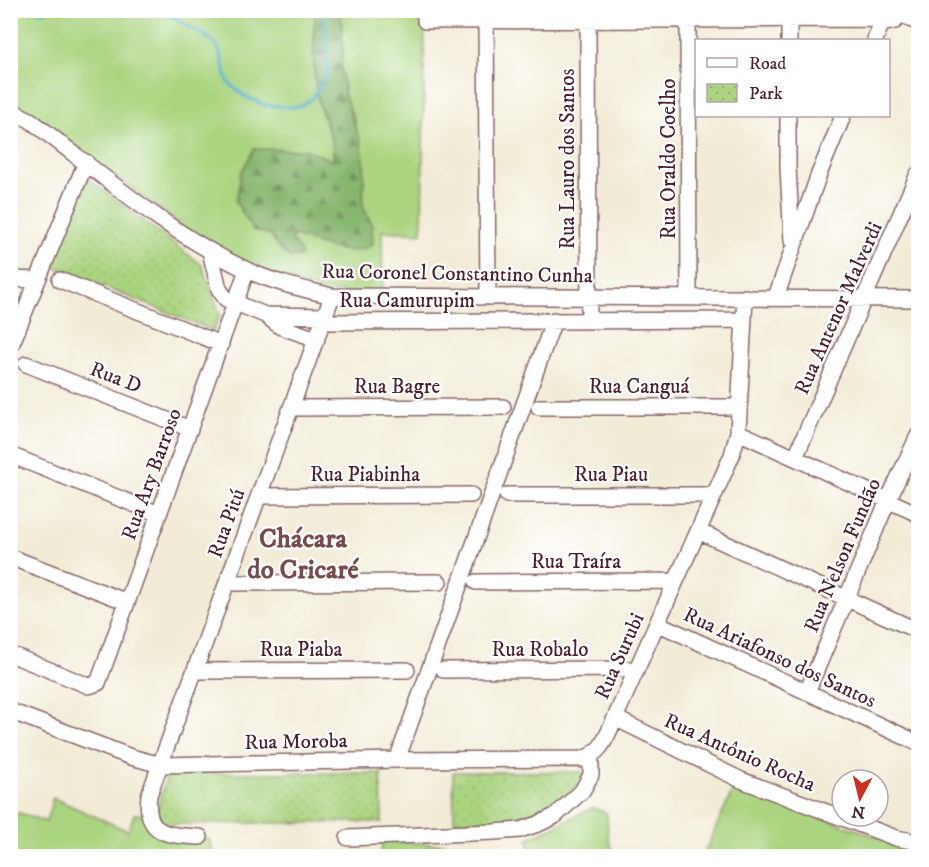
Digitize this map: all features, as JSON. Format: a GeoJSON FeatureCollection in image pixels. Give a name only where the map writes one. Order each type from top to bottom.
{"type":"FeatureCollection","features":[{"type":"Feature","properties":{"kind":"street"},"geometry":{"type":"LineString","coordinates":[[425,10],[425,21],[486,14],[789,14],[895,17]]}},
{"type":"Feature","properties":{"kind":"street"},"geometry":{"type":"LineString","coordinates":[[486,14],[488,296]]}},
{"type":"Feature","properties":{"kind":"street","name":"Rua Lauro dos Santos"},"geometry":{"type":"LineString","coordinates":[[588,14],[589,320]]}},
{"type":"Feature","properties":{"kind":"street","name":"Rua Oraldo Coelho"},"geometry":{"type":"LineString","coordinates":[[689,14],[689,297]]}},
{"type":"Feature","properties":{"kind":"street"},"geometry":{"type":"LineString","coordinates":[[789,14],[789,39]]}},
{"type":"Feature","properties":{"kind":"street"},"geometry":{"type":"LineString","coordinates":[[875,39],[895,17]]}},
{"type":"Feature","properties":{"kind":"street","name":"Rua Coronel Constantino Cunha"},"geometry":{"type":"LineString","coordinates":[[10,110],[30,120],[160,219],[210,251],[247,270],[294,287],[332,296],[918,299]]}},
{"type":"Feature","properties":{"kind":"street"},"geometry":{"type":"LineString","coordinates":[[788,117],[788,168],[793,247]]}},
{"type":"Feature","properties":{"kind":"street"},"geometry":{"type":"LineString","coordinates":[[776,297],[819,174],[843,117]]}},
{"type":"Feature","properties":{"kind":"street"},"geometry":{"type":"LineString","coordinates":[[10,348],[86,162]]}},
{"type":"Feature","properties":{"kind":"street"},"geometry":{"type":"LineString","coordinates":[[788,168],[796,178],[807,180],[819,174]]}},
{"type":"Feature","properties":{"kind":"street","name":"Rua Antenor Malverdi"},"geometry":{"type":"LineString","coordinates":[[795,458],[918,174]]}},
{"type":"Feature","properties":{"kind":"street"},"geometry":{"type":"LineString","coordinates":[[210,251],[219,289],[226,299],[265,315],[281,327],[317,339]]}},
{"type":"Feature","properties":{"kind":"street","name":"Rua Ary Barroso"},"geometry":{"type":"LineString","coordinates":[[10,654],[89,686],[98,683],[247,270]]}},
{"type":"Feature","properties":{"kind":"street"},"geometry":{"type":"LineString","coordinates":[[10,279],[38,280]]}},
{"type":"Feature","properties":{"kind":"street"},"geometry":{"type":"LineString","coordinates":[[60,280],[221,344]]}},
{"type":"Feature","properties":{"kind":"street","name":"Rua Pitú"},"geometry":{"type":"LineString","coordinates":[[200,837],[168,835],[160,832],[148,815],[149,795],[332,296]]}},
{"type":"Feature","properties":{"kind":"street"},"geometry":{"type":"LineString","coordinates":[[458,321],[463,296]]}},
{"type":"Feature","properties":{"kind":"street","name":"Rua Surubi"},"geometry":{"type":"LineString","coordinates":[[348,838],[520,830],[555,816],[582,791],[591,775],[591,757],[599,751],[615,718],[732,456],[738,432],[745,297]]}},
{"type":"Feature","properties":{"kind":"street","name":"Rua Camurupim"},"geometry":{"type":"LineString","coordinates":[[265,315],[324,319],[458,321],[744,320]]}},
{"type":"Feature","properties":{"kind":"street"},"geometry":{"type":"LineString","coordinates":[[397,760],[554,320]]}},
{"type":"Feature","properties":{"kind":"street","name":"Rua D"},"geometry":{"type":"LineString","coordinates":[[26,364],[190,429]]}},
{"type":"Feature","properties":{"kind":"street","name":"Rua Bagre"},"geometry":{"type":"LineString","coordinates":[[291,408],[503,407]]}},
{"type":"Feature","properties":{"kind":"street","name":"Rua Canguá"},"geometry":{"type":"LineString","coordinates":[[539,407],[739,407]]}},
{"type":"Feature","properties":{"kind":"street"},"geometry":{"type":"LineString","coordinates":[[738,432],[918,514]]}},
{"type":"Feature","properties":{"kind":"street","name":"Rua Nelson Fundão"},"geometry":{"type":"LineString","coordinates":[[807,692],[888,500],[918,436]]}},
{"type":"Feature","properties":{"kind":"street"},"geometry":{"type":"LineString","coordinates":[[10,455],[159,514]]}},
{"type":"Feature","properties":{"kind":"street","name":"Rua Piabinha"},"geometry":{"type":"LineString","coordinates":[[259,496],[471,495]]}},
{"type":"Feature","properties":{"kind":"street","name":"Rua Piau"},"geometry":{"type":"LineString","coordinates":[[507,495],[714,495]]}},
{"type":"Feature","properties":{"kind":"street"},"geometry":{"type":"LineString","coordinates":[[698,531],[918,631]]}},
{"type":"Feature","properties":{"kind":"street"},"geometry":{"type":"LineString","coordinates":[[10,557],[127,602]]}},
{"type":"Feature","properties":{"kind":"street","name":"Rua Traíra"},"geometry":{"type":"LineString","coordinates":[[476,582],[675,581]]}},
{"type":"Feature","properties":{"kind":"street"},"geometry":{"type":"LineString","coordinates":[[227,583],[439,582]]}},
{"type":"Feature","properties":{"kind":"street","name":"Rua Ariafonso dos Santos"},"geometry":{"type":"LineString","coordinates":[[657,623],[918,743]]}},
{"type":"Feature","properties":{"kind":"street","name":"Rua Robalo"},"geometry":{"type":"LineString","coordinates":[[444,670],[636,669]]}},
{"type":"Feature","properties":{"kind":"street","name":"Rua Piaba"},"geometry":{"type":"LineString","coordinates":[[195,671],[407,670]]}},
{"type":"Feature","properties":{"kind":"street","name":"Rua Moroba"},"geometry":{"type":"LineString","coordinates":[[10,711],[131,757],[160,765],[582,759],[591,757]]}},
{"type":"Feature","properties":{"kind":"street","name":"Rua Antônio Rocha"},"geometry":{"type":"LineString","coordinates":[[615,718],[741,780],[896,838],[918,842]]}},
{"type":"Feature","properties":{"kind":"green space"},"geometry":{"type":"Polygon","coordinates":[[[11,11],[315,11],[316,88],[332,143],[333,161],[254,149],[253,230],[271,235],[277,246],[290,258],[300,256],[300,251],[291,241],[292,235],[304,239],[372,225],[363,207],[364,183],[354,119],[345,97],[341,68],[343,52],[341,11],[425,11],[422,233],[382,231],[383,296],[321,291],[265,272],[208,245],[39,120],[11,104],[11,11]]]}},
{"type":"Feature","properties":{"kind":"green space"},"geometry":{"type":"Polygon","coordinates":[[[315,11],[341,11],[343,52],[341,68],[345,97],[361,143],[364,163],[363,207],[372,225],[373,244],[363,249],[343,250],[323,246],[293,235],[292,241],[301,256],[290,258],[277,246],[271,235],[253,230],[236,202],[241,173],[254,149],[307,150],[333,161],[331,138],[316,92],[315,11]]]}},
{"type":"Feature","properties":{"kind":"green space"},"geometry":{"type":"Polygon","coordinates":[[[87,178],[202,265],[220,315],[214,331],[52,266],[87,178]]]}},
{"type":"Feature","properties":{"kind":"green space"},"geometry":{"type":"Polygon","coordinates":[[[453,772],[584,772],[574,788],[561,801],[546,809],[509,818],[454,821],[453,772]]]}},
{"type":"Feature","properties":{"kind":"green space"},"geometry":{"type":"Polygon","coordinates":[[[167,773],[381,773],[382,822],[163,824],[156,814],[167,773]]]}},
{"type":"Feature","properties":{"kind":"green space"},"geometry":{"type":"Polygon","coordinates":[[[735,786],[830,820],[830,828],[852,828],[918,848],[918,856],[703,856],[735,786]]]}},
{"type":"Feature","properties":{"kind":"green space"},"geometry":{"type":"Polygon","coordinates":[[[53,798],[128,831],[134,814],[147,815],[187,838],[209,839],[215,856],[11,856],[11,810],[46,822],[53,798]]]}},
{"type":"Feature","properties":{"kind":"green space"},"geometry":{"type":"Polygon","coordinates":[[[593,808],[607,813],[608,837],[614,856],[531,856],[528,839],[593,808]]]}},
{"type":"Feature","properties":{"kind":"green space"},"geometry":{"type":"Polygon","coordinates":[[[383,841],[471,846],[477,856],[380,856],[383,841]]]}},
{"type":"Feature","properties":{"kind":"waterway"},"geometry":{"type":"LineString","coordinates":[[42,13],[48,10]]}},
{"type":"Feature","properties":{"kind":"waterway"},"geometry":{"type":"LineString","coordinates":[[161,10],[218,46],[228,82],[244,96],[265,105],[290,107],[300,106],[312,99],[328,71],[325,10]]}},
{"type":"Feature","properties":{"kind":"district","name":"Chácara do Cricaré"},"geometry":{"type":"Point","coordinates":[303,554]}}]}
